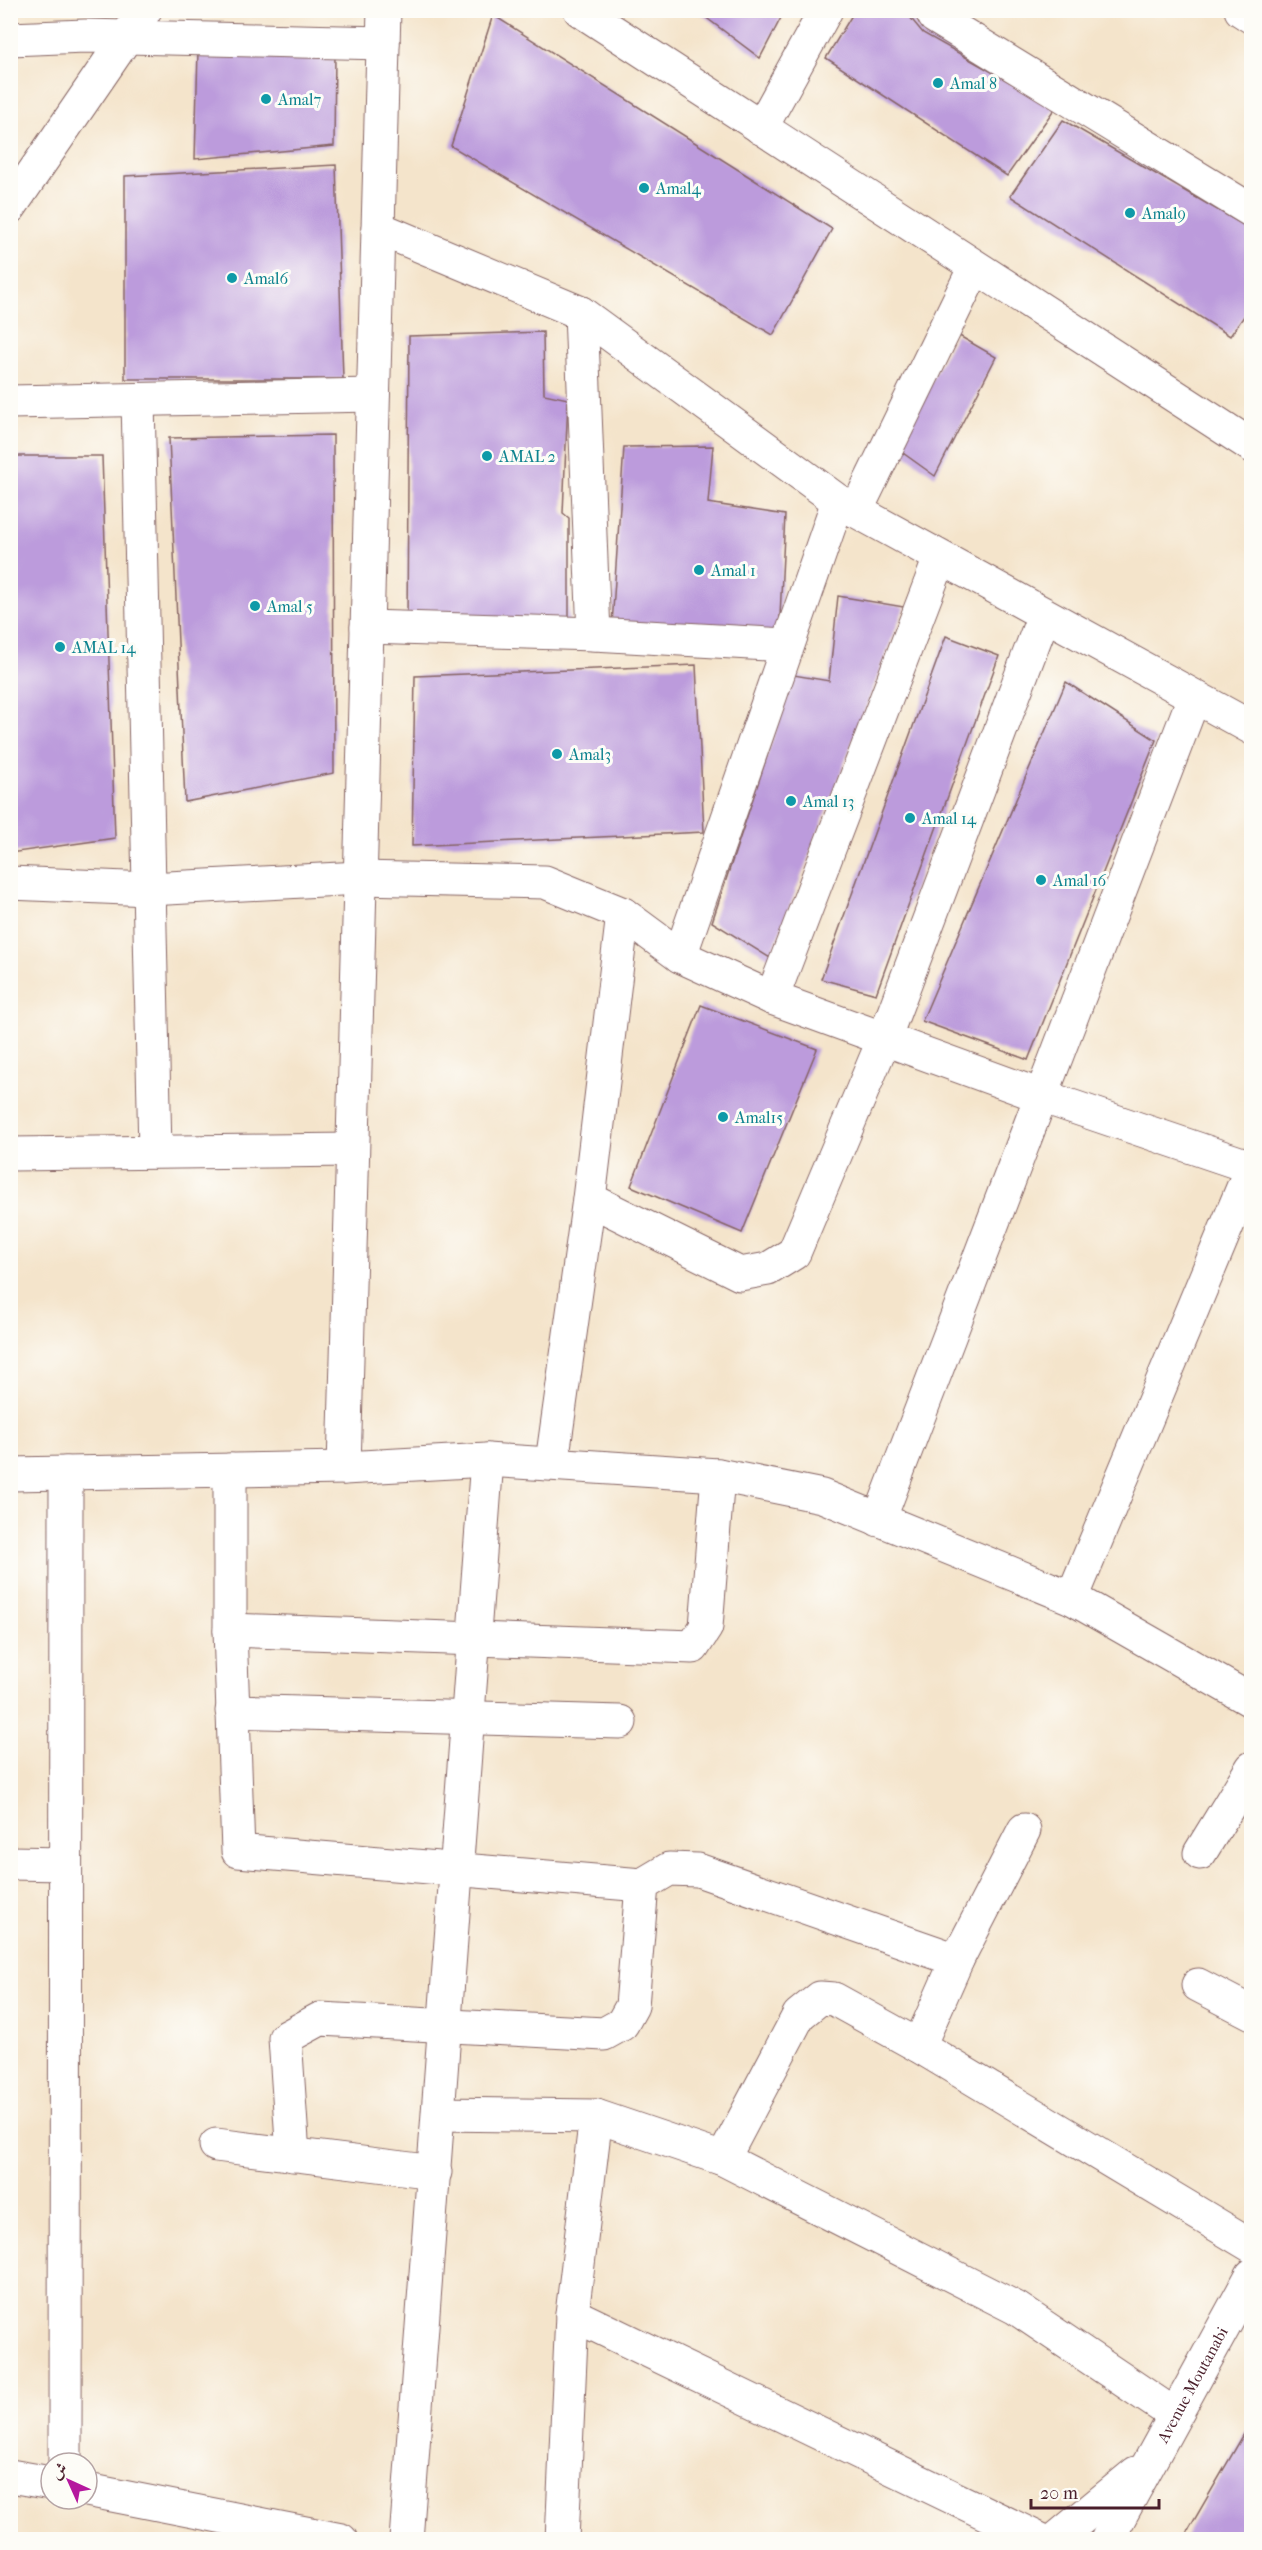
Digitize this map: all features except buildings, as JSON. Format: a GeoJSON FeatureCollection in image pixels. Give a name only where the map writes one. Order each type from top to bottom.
{"type":"FeatureCollection","features":[{"type":"Feature","properties":{"kind":"street"},"geometry":{"type":"LineString","coordinates":[[10,207],[145,10]]}},
{"type":"Feature","properties":{"kind":"street"},"geometry":{"type":"LineString","coordinates":[[344,1468],[384,10]]}},
{"type":"Feature","properties":{"kind":"street"},"geometry":{"type":"LineString","coordinates":[[580,10],[975,267],[1247,432]]}},
{"type":"Feature","properties":{"kind":"street"},"geometry":{"type":"LineString","coordinates":[[761,128],[826,10]]}},
{"type":"Feature","properties":{"kind":"street"},"geometry":{"type":"LineString","coordinates":[[1241,10],[1251,17]]}},
{"type":"Feature","properties":{"kind":"street"},"geometry":{"type":"LineString","coordinates":[[936,12],[1251,211]]}},
{"type":"Feature","properties":{"kind":"street"},"geometry":{"type":"LineString","coordinates":[[10,39],[87,23],[126,38],[383,43]]}},
{"type":"Feature","properties":{"kind":"street"},"geometry":{"type":"LineString","coordinates":[[378,228],[581,313],[847,506],[1251,728]]}},
{"type":"Feature","properties":{"kind":"street"},"geometry":{"type":"LineString","coordinates":[[680,956],[786,645],[847,506],[975,267]]}},
{"type":"Feature","properties":{"kind":"street"},"geometry":{"type":"LineString","coordinates":[[581,313],[594,634]]}},
{"type":"Feature","properties":{"kind":"street"},"geometry":{"type":"LineString","coordinates":[[10,402],[373,396]]}},
{"type":"Feature","properties":{"kind":"street"},"geometry":{"type":"LineString","coordinates":[[138,400],[155,1151]]}},
{"type":"Feature","properties":{"kind":"street"},"geometry":{"type":"LineString","coordinates":[[772,998],[940,558]]}},
{"type":"Feature","properties":{"kind":"street"},"geometry":{"type":"LineString","coordinates":[[589,1199],[740,1274],[768,1269],[794,1253],[884,1039],[1044,615]]}},
{"type":"Feature","properties":{"kind":"street"},"geometry":{"type":"LineString","coordinates":[[367,627],[594,634],[786,645]]}},
{"type":"Feature","properties":{"kind":"street"},"geometry":{"type":"LineString","coordinates":[[879,1520],[1194,697]]}},
{"type":"Feature","properties":{"kind":"street"},"geometry":{"type":"LineString","coordinates":[[10,883],[149,888],[360,878],[546,882],[623,914],[680,956],[772,998],[1041,1096],[1251,1167],[1072,1598]]}},
{"type":"Feature","properties":{"kind":"street"},"geometry":{"type":"LineString","coordinates":[[552,1462],[589,1199],[623,914]]}},
{"type":"Feature","properties":{"kind":"street"},"geometry":{"type":"LineString","coordinates":[[10,1154],[352,1150]]}},
{"type":"Feature","properties":{"kind":"street"},"geometry":{"type":"LineString","coordinates":[[406,2540],[488,1460]]}},
{"type":"Feature","properties":{"kind":"street"},"geometry":{"type":"LineString","coordinates":[[10,1474],[344,1468],[488,1460],[552,1462],[718,1475],[822,1496],[1072,1598],[1251,1701]]}},
{"type":"Feature","properties":{"kind":"street"},"geometry":{"type":"LineString","coordinates":[[230,1470],[230,1630],[238,1851],[642,1885],[669,1869],[698,1870],[957,1960]]}},
{"type":"Feature","properties":{"kind":"street"},"geometry":{"type":"LineString","coordinates":[[64,2451],[66,1473]]}},
{"type":"Feature","properties":{"kind":"street"},"geometry":{"type":"LineString","coordinates":[[230,1630],[693,1647],[706,1627],[718,1475]]}},
{"type":"Feature","properties":{"kind":"street"},"geometry":{"type":"LineString","coordinates":[[232,1711],[620,1722]]}},
{"type":"Feature","properties":{"kind":"street"},"geometry":{"type":"LineString","coordinates":[[1200,1853],[1251,1768]]}},
{"type":"Feature","properties":{"kind":"street"},"geometry":{"type":"LineString","coordinates":[[919,2046],[957,1960],[1024,1830]]}},
{"type":"Feature","properties":{"kind":"street"},"geometry":{"type":"LineString","coordinates":[[10,1863],[64,1864]]}},
{"type":"Feature","properties":{"kind":"street"},"geometry":{"type":"LineString","coordinates":[[293,2155],[285,2038],[320,2019],[445,2028],[604,2034],[622,2024],[632,2006],[642,1885]]}},
{"type":"Feature","properties":{"kind":"street"},"geometry":{"type":"LineString","coordinates":[[1198,1984],[1251,2013]]}},
{"type":"Feature","properties":{"kind":"street"},"geometry":{"type":"LineString","coordinates":[[723,2159],[799,2015],[820,1998],[834,1999],[919,2046],[1251,2246]]}},
{"type":"Feature","properties":{"kind":"street"},"geometry":{"type":"LineString","coordinates":[[439,2114],[596,2116],[723,2159],[1016,2308],[1175,2415]]}},
{"type":"Feature","properties":{"kind":"street"},"geometry":{"type":"LineString","coordinates":[[562,2540],[572,2314],[596,2116]]}},
{"type":"Feature","properties":{"kind":"street"},"geometry":{"type":"LineString","coordinates":[[216,2145],[435,2172]]}},
{"type":"Feature","properties":{"kind":"street","name":"Avenue Moutanabi"},"geometry":{"type":"LineString","coordinates":[[1107,2540],[1251,2276]]}},
{"type":"Feature","properties":{"kind":"street"},"geometry":{"type":"LineString","coordinates":[[572,2314],[1041,2540]]}},
{"type":"Feature","properties":{"kind":"street"},"geometry":{"type":"LineString","coordinates":[[1055,2540],[1149,2462]]}},
{"type":"Feature","properties":{"kind":"street"},"geometry":{"type":"LineString","coordinates":[[10,2476],[39,2482]]}},
{"type":"Feature","properties":{"kind":"street"},"geometry":{"type":"LineString","coordinates":[[99,2492],[341,2540]]}},
{"type":"Feature","properties":{"kind":"place","name":"Amal 8"},"geometry":{"type":"Point","coordinates":[938,83]}},
{"type":"Feature","properties":{"kind":"place","name":"Amal7"},"geometry":{"type":"Point","coordinates":[266,99]}},
{"type":"Feature","properties":{"kind":"place","name":"Amal4"},"geometry":{"type":"Point","coordinates":[644,188]}},
{"type":"Feature","properties":{"kind":"place","name":"Amal9"},"geometry":{"type":"Point","coordinates":[1130,213]}},
{"type":"Feature","properties":{"kind":"place","name":"Amal6"},"geometry":{"type":"Point","coordinates":[232,278]}},
{"type":"Feature","properties":{"kind":"place","name":"AMAL 2"},"geometry":{"type":"Point","coordinates":[487,456]}},
{"type":"Feature","properties":{"kind":"place","name":"Amal 1"},"geometry":{"type":"Point","coordinates":[699,570]}},
{"type":"Feature","properties":{"kind":"place","name":"Amal 5"},"geometry":{"type":"Point","coordinates":[255,606]}},
{"type":"Feature","properties":{"kind":"place","name":"AMAL 14"},"geometry":{"type":"Point","coordinates":[60,647]}},
{"type":"Feature","properties":{"kind":"place","name":"Amal3"},"geometry":{"type":"Point","coordinates":[557,754]}},
{"type":"Feature","properties":{"kind":"place","name":"Amal 13"},"geometry":{"type":"Point","coordinates":[791,801]}},
{"type":"Feature","properties":{"kind":"place","name":"Amal 14"},"geometry":{"type":"Point","coordinates":[910,818]}},
{"type":"Feature","properties":{"kind":"place","name":"Amal 16"},"geometry":{"type":"Point","coordinates":[1041,880]}},
{"type":"Feature","properties":{"kind":"place","name":"Amal15"},"geometry":{"type":"Point","coordinates":[723,1117]}}]}
